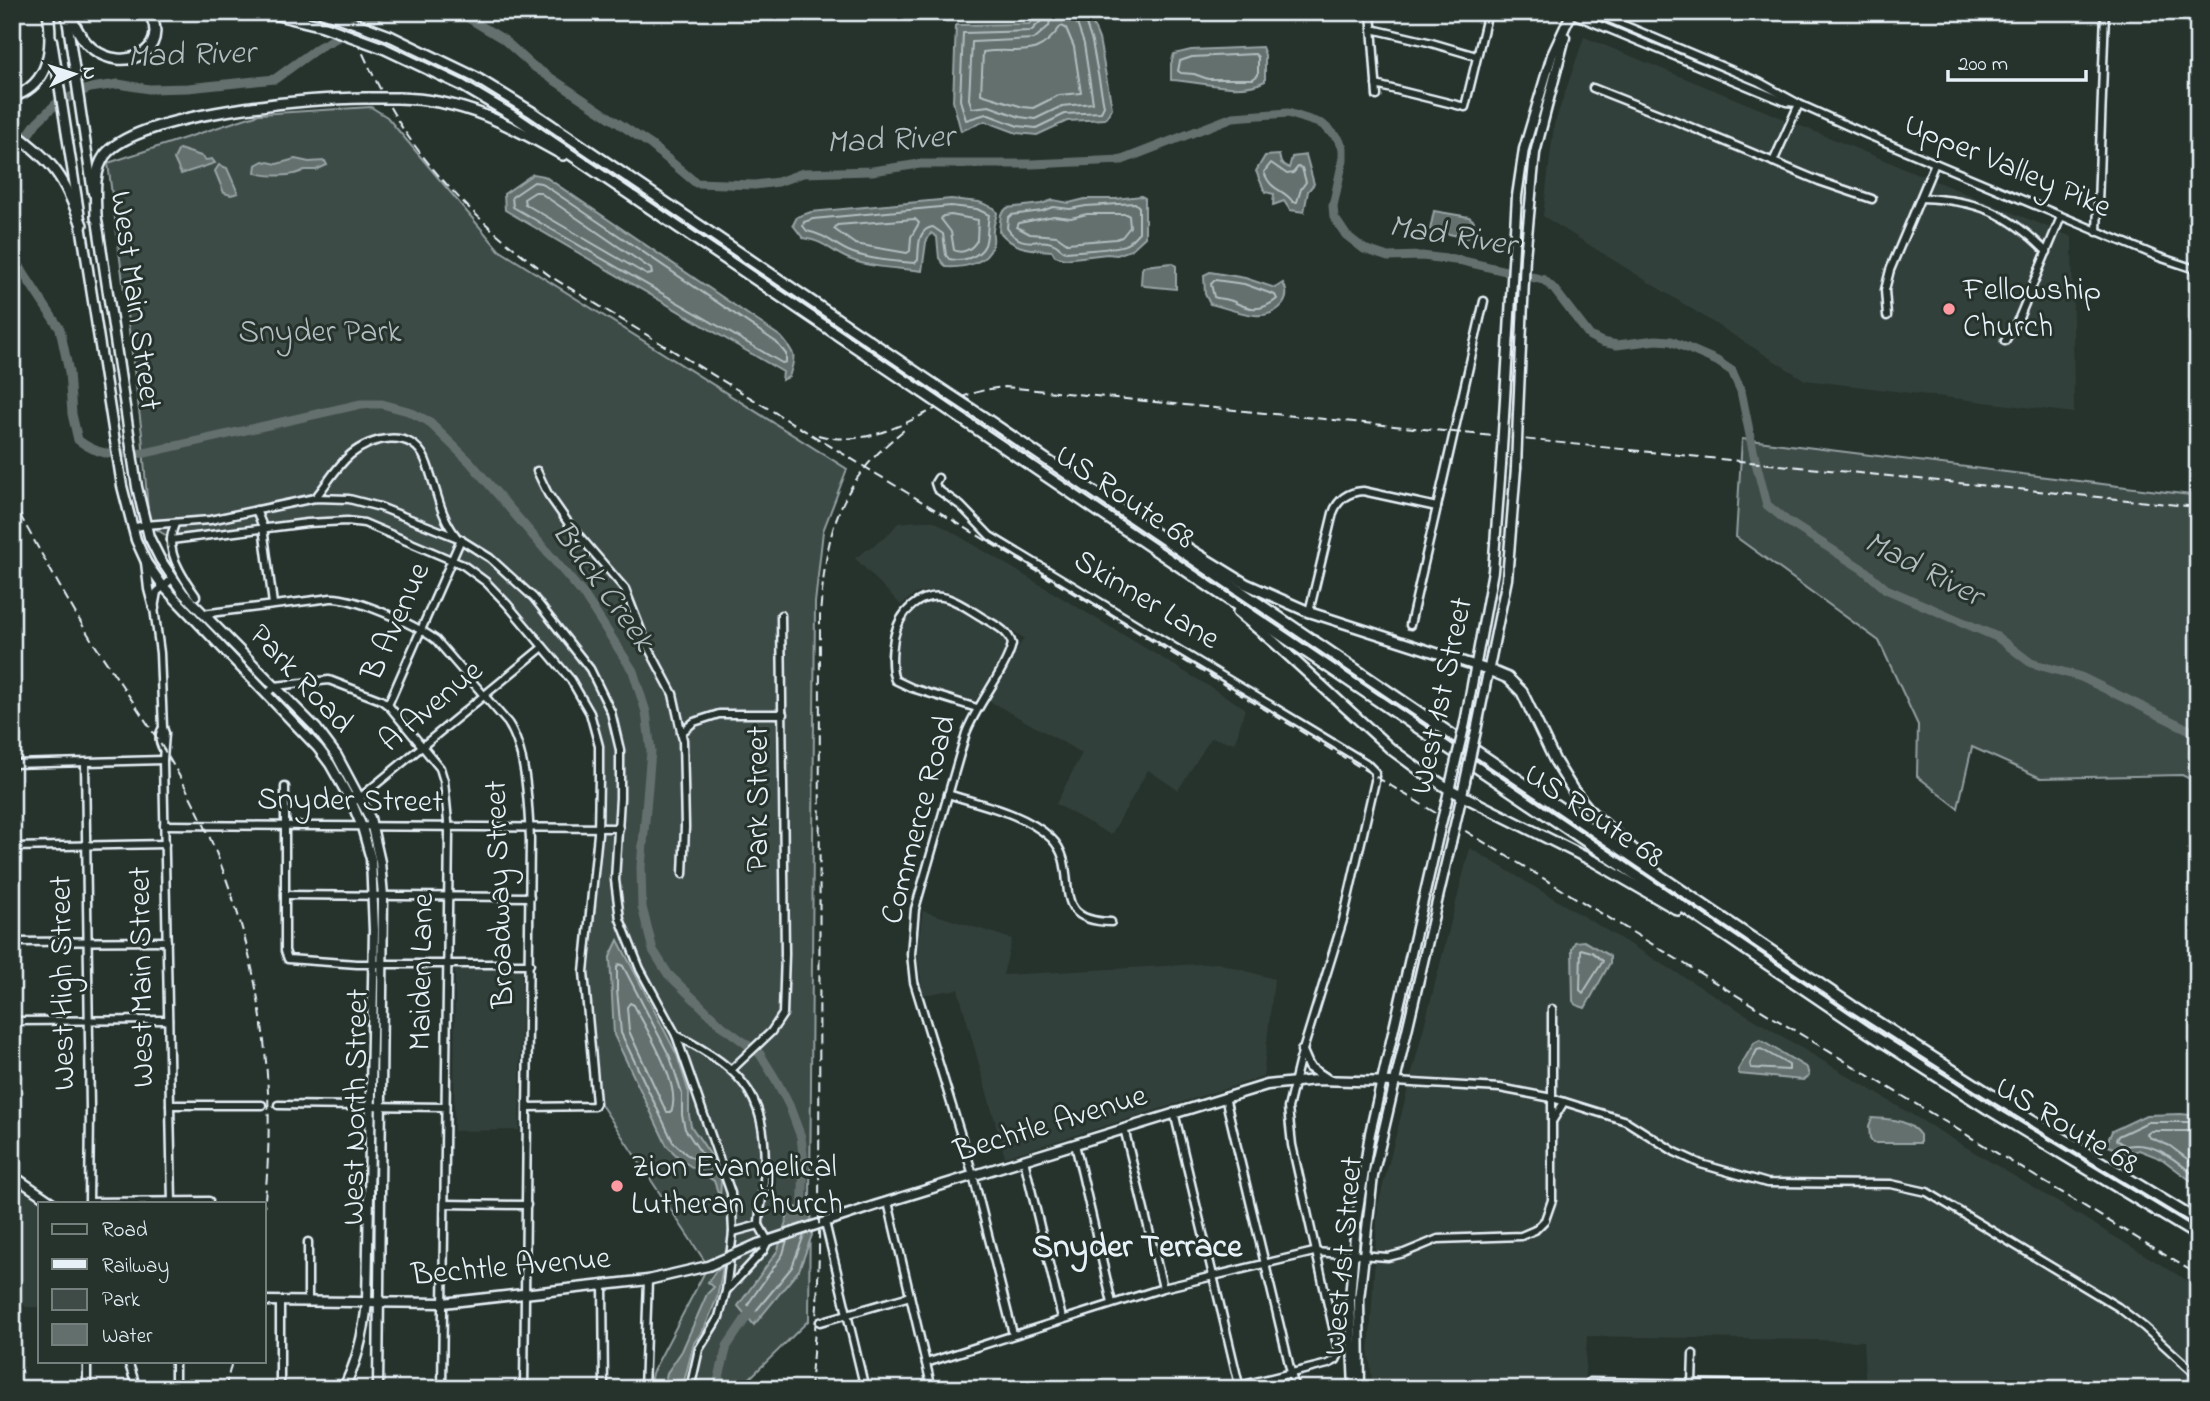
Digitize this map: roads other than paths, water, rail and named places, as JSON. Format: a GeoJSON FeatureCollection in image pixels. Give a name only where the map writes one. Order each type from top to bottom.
{"type":"FeatureCollection","features":[{"type":"Feature","properties":{"kind":"highway","name":"West Main Street"},"geometry":{"type":"LineString","coordinates":[[48,12],[49,24]]}},
{"type":"Feature","properties":{"kind":"highway"},"geometry":{"type":"LineString","coordinates":[[67,12],[91,48],[105,57],[120,60],[138,57],[148,49],[154,33],[149,12]]}},
{"type":"Feature","properties":{"kind":"highway"},"geometry":{"type":"LineString","coordinates":[[265,12],[323,26],[383,48],[442,75],[489,101],[615,184]]}},
{"type":"Feature","properties":{"kind":"highway","name":"US Route 68"},"geometry":{"type":"LineString","coordinates":[[322,12],[390,36],[475,77],[532,112],[1926,1054],[2198,1221]]}},
{"type":"Feature","properties":{"kind":"highway"},"geometry":{"type":"LineString","coordinates":[[12,97],[31,88],[46,68],[49,24]]}},
{"type":"Feature","properties":{"kind":"highway"},"geometry":{"type":"LineString","coordinates":[[96,218],[99,168],[111,149],[127,138],[181,121],[304,100],[398,98],[445,103],[482,113],[524,132],[615,184]]}},
{"type":"Feature","properties":{"kind":"highway"},"geometry":{"type":"LineString","coordinates":[[12,131],[42,155],[65,182],[82,225]]}},
{"type":"Feature","properties":{"kind":"highway","name":"US Route 68"},"geometry":{"type":"LineString","coordinates":[[615,184],[1759,959],[1976,1102],[2198,1237]]}},
{"type":"Feature","properties":{"kind":"highway"},"geometry":{"type":"LineString","coordinates":[[1130,517],[1181,544],[1246,584],[1309,612]]}},
{"type":"Feature","properties":{"kind":"highway"},"geometry":{"type":"LineString","coordinates":[[1208,585],[1391,749],[1449,789],[1604,866],[1759,959]]}},
{"type":"Feature","properties":{"kind":"highway"},"geometry":{"type":"LineString","coordinates":[[1489,670],[1508,678],[1522,692],[1555,761],[1582,802],[1671,883]]}},
{"type":"Feature","properties":{"kind":"main road","name":"West Main Street"},"geometry":{"type":"LineString","coordinates":[[67,12],[135,472],[145,525],[160,559],[173,579]]}},
{"type":"Feature","properties":{"kind":"main road","name":"West 1st Street"},"geometry":{"type":"LineString","coordinates":[[1354,1389],[1350,1345],[1352,1254],[1370,1133],[1465,723],[1493,571],[1517,196],[1524,149],[1552,55],[1571,13]]}},
{"type":"Feature","properties":{"kind":"main road","name":"West 1st Street"},"geometry":{"type":"LineString","coordinates":[[1360,1389],[1359,1299],[1373,1176],[1462,796],[1507,579],[1516,468],[1525,257],[1535,153],[1571,13]]}},
{"type":"Feature","properties":{"kind":"main road","name":"West Main Street"},"geometry":{"type":"LineString","coordinates":[[49,24],[121,477],[132,528],[146,562],[163,586]]}},
{"type":"Feature","properties":{"kind":"main road"},"geometry":{"type":"LineString","coordinates":[[146,562],[154,608]]}},
{"type":"Feature","properties":{"kind":"main road","name":"Park Road"},"geometry":{"type":"LineString","coordinates":[[173,579],[183,593],[316,728],[337,756],[361,798],[372,827]]}},
{"type":"Feature","properties":{"kind":"main road","name":"Park Road"},"geometry":{"type":"LineString","coordinates":[[163,586],[330,764],[362,827]]}},
{"type":"Feature","properties":{"kind":"main road"},"geometry":{"type":"LineString","coordinates":[[1309,612],[1489,670]]}},
{"type":"Feature","properties":{"kind":"main road","name":"West North Street"},"geometry":{"type":"LineString","coordinates":[[343,1389],[356,1362],[365,1327],[367,1302],[372,1107],[373,895],[371,859],[362,827]]}},
{"type":"Feature","properties":{"kind":"main road","name":"West North Street"},"geometry":{"type":"LineString","coordinates":[[372,827],[380,862],[383,895],[377,1389]]}},
{"type":"Feature","properties":{"kind":"main road"},"geometry":{"type":"LineString","coordinates":[[1303,1051],[1310,1067],[1330,1080]]}},
{"type":"Feature","properties":{"kind":"main road","name":"Bechtle Avenue"},"geometry":{"type":"LineString","coordinates":[[266,1301],[443,1303],[648,1280],[708,1266],[772,1239],[1267,1085],[1330,1080],[1395,1082]]}},
{"type":"Feature","properties":{"kind":"main road"},"geometry":{"type":"LineString","coordinates":[[12,1175],[52,1202]]}},
{"type":"Feature","properties":{"kind":"street"},"geometry":{"type":"LineString","coordinates":[[1371,12],[1377,96]]}},
{"type":"Feature","properties":{"kind":"street"},"geometry":{"type":"LineString","coordinates":[[1376,85],[1465,107],[1488,12]]}},
{"type":"Feature","properties":{"kind":"street","name":"Upper Valley Pike"},"geometry":{"type":"LineString","coordinates":[[1593,12],[1759,82],[1798,104],[1935,163],[2097,232],[2198,270]]}},
{"type":"Feature","properties":{"kind":"street"},"geometry":{"type":"LineString","coordinates":[[2097,232],[2105,12]]}},
{"type":"Feature","properties":{"kind":"street","name":"Upper Valley Pike"},"geometry":{"type":"LineString","coordinates":[[1571,13],[1786,102],[1798,104]]}},
{"type":"Feature","properties":{"kind":"street"},"geometry":{"type":"LineString","coordinates":[[1372,29],[1476,56]]}},
{"type":"Feature","properties":{"kind":"street"},"geometry":{"type":"LineString","coordinates":[[1593,88],[1819,181],[1872,199]]}},
{"type":"Feature","properties":{"kind":"street"},"geometry":{"type":"LineString","coordinates":[[1773,162],[1798,104]]}},
{"type":"Feature","properties":{"kind":"street"},"geometry":{"type":"LineString","coordinates":[[1887,316],[1887,282],[1935,163]]}},
{"type":"Feature","properties":{"kind":"street"},"geometry":{"type":"LineString","coordinates":[[1920,198],[1960,201],[1995,212],[2015,223],[2047,252]]}},
{"type":"Feature","properties":{"kind":"street"},"geometry":{"type":"LineString","coordinates":[[2006,341],[2062,217]]}},
{"type":"Feature","properties":{"kind":"street","name":"West 1st Street"},"geometry":{"type":"LineString","coordinates":[[1410,625],[1484,300]]}},
{"type":"Feature","properties":{"kind":"street"},"geometry":{"type":"LineString","coordinates":[[315,498],[341,464],[356,450],[380,440],[401,439],[413,444],[425,459],[440,506],[459,539]]}},
{"type":"Feature","properties":{"kind":"street"},"geometry":{"type":"LineString","coordinates":[[537,471],[548,494],[569,524],[629,596],[646,643],[669,685],[681,733],[685,816],[684,874]]}},
{"type":"Feature","properties":{"kind":"street","name":"Skinner Lane"},"geometry":{"type":"LineString","coordinates":[[938,478],[935,483],[937,489],[967,512],[990,536],[1347,751]]}},
{"type":"Feature","properties":{"kind":"street"},"geometry":{"type":"LineString","coordinates":[[1309,612],[1333,513],[1341,499],[1351,493],[1363,491],[1437,507]]}},
{"type":"Feature","properties":{"kind":"street"},"geometry":{"type":"LineString","coordinates":[[132,528],[209,520],[315,498],[335,498],[372,505],[459,539],[490,558],[534,598],[566,636],[598,684],[611,712],[621,767],[615,880],[620,919],[640,969],[676,1035],[729,1184],[733,1232],[726,1291],[719,1317],[699,1349],[690,1389]]}},
{"type":"Feature","properties":{"kind":"street"},"geometry":{"type":"LineString","coordinates":[[256,510],[263,527],[273,604]]}},
{"type":"Feature","properties":{"kind":"street"},"geometry":{"type":"LineString","coordinates":[[171,540],[263,527],[316,522],[357,522],[471,570],[495,590],[579,691],[593,723],[600,756],[598,828],[584,972],[596,1103],[594,1106],[528,1107]]}},
{"type":"Feature","properties":{"kind":"street"},"geometry":{"type":"LineString","coordinates":[[175,524],[171,540],[181,570],[196,596]]}},
{"type":"Feature","properties":{"kind":"street","name":"B Avenue"},"geometry":{"type":"LineString","coordinates":[[388,705],[459,539]]}},
{"type":"Feature","properties":{"kind":"street"},"geometry":{"type":"LineString","coordinates":[[163,586],[173,579]]}},
{"type":"Feature","properties":{"kind":"street","name":"West Main Street"},"geometry":{"type":"LineString","coordinates":[[163,586],[157,592],[154,608],[160,653],[163,728],[160,743],[163,749],[172,1202]]}},
{"type":"Feature","properties":{"kind":"street","name":"Broadway Street"},"geometry":{"type":"LineString","coordinates":[[204,613],[345,598],[421,630],[443,646],[508,723],[517,739],[530,828],[524,1389]]}},
{"type":"Feature","properties":{"kind":"street","name":"Commerce Road"},"geometry":{"type":"LineString","coordinates":[[977,708],[895,680],[892,671],[897,626],[903,613],[912,605],[926,599],[945,598],[959,603],[1006,632],[1011,639],[1011,648],[966,733],[915,909],[911,954],[914,982],[973,1175],[1013,1334]]}},
{"type":"Feature","properties":{"kind":"street"},"geometry":{"type":"LineString","coordinates":[[196,620],[204,613]]}},
{"type":"Feature","properties":{"kind":"street","name":"Park Street"},"geometry":{"type":"LineString","coordinates":[[732,1069],[759,1044],[783,1014],[781,615]]}},
{"type":"Feature","properties":{"kind":"street","name":"A Avenue"},"geometry":{"type":"LineString","coordinates":[[352,803],[543,647]]}},
{"type":"Feature","properties":{"kind":"street","name":"Maiden Lane"},"geometry":{"type":"LineString","coordinates":[[275,686],[334,681],[388,705],[443,773],[449,827],[442,1389]]}},
{"type":"Feature","properties":{"kind":"street"},"geometry":{"type":"LineString","coordinates":[[267,694],[275,686]]}},
{"type":"Feature","properties":{"kind":"street"},"geometry":{"type":"LineString","coordinates":[[681,733],[702,719],[719,713],[783,714]]}},
{"type":"Feature","properties":{"kind":"street","name":"West 1st Street"},"geometry":{"type":"LineString","coordinates":[[1291,1374],[1337,1359],[1339,1347],[1289,1126],[1288,1108],[1293,1081],[1343,918],[1375,781],[1375,772],[1371,766],[1347,751]]}},
{"type":"Feature","properties":{"kind":"street"},"geometry":{"type":"LineString","coordinates":[[12,764],[163,760]]}},
{"type":"Feature","properties":{"kind":"street","name":"West High Street"},"geometry":{"type":"LineString","coordinates":[[85,763],[89,1202]]}},
{"type":"Feature","properties":{"kind":"street"},"geometry":{"type":"LineString","coordinates":[[285,787],[285,951],[288,959],[373,964],[530,964]]}},
{"type":"Feature","properties":{"kind":"street"},"geometry":{"type":"LineString","coordinates":[[948,794],[1020,818],[1050,837],[1059,848],[1065,864],[1070,905],[1083,917],[1111,922]]}},
{"type":"Feature","properties":{"kind":"street","name":"Snyder Street"},"geometry":{"type":"LineString","coordinates":[[164,825],[619,828]]}},
{"type":"Feature","properties":{"kind":"street"},"geometry":{"type":"LineString","coordinates":[[12,847],[165,844]]}},
{"type":"Feature","properties":{"kind":"street"},"geometry":{"type":"LineString","coordinates":[[285,895],[530,897]]}},
{"type":"Feature","properties":{"kind":"street"},"geometry":{"type":"LineString","coordinates":[[12,942],[167,941]]}},
{"type":"Feature","properties":{"kind":"street"},"geometry":{"type":"LineString","coordinates":[[926,1363],[1163,1288],[1318,1252],[1396,1255],[1438,1239],[1516,1238],[1535,1230],[1545,1220],[1552,1200],[1552,1009]]}},
{"type":"Feature","properties":{"kind":"street"},"geometry":{"type":"LineString","coordinates":[[12,1021],[168,1020]]}},
{"type":"Feature","properties":{"kind":"street"},"geometry":{"type":"LineString","coordinates":[[676,1035],[713,1054],[732,1069],[751,1095],[761,1121],[764,1157],[759,1225],[772,1239],[726,1291]]}},
{"type":"Feature","properties":{"kind":"street","name":"Bechtle Avenue"},"geometry":{"type":"LineString","coordinates":[[1395,1082],[1500,1088],[1552,1098],[1626,1121],[1675,1152],[1702,1164],[1767,1183],[1899,1185],[1930,1194],[2118,1307],[2198,1376]]}},
{"type":"Feature","properties":{"kind":"street"},"geometry":{"type":"LineString","coordinates":[[1225,1097],[1295,1389]]}},
{"type":"Feature","properties":{"kind":"street"},"geometry":{"type":"LineString","coordinates":[[1552,1122],[1564,1102]]}},
{"type":"Feature","properties":{"kind":"street"},"geometry":{"type":"LineString","coordinates":[[170,1105],[262,1105]]}},
{"type":"Feature","properties":{"kind":"street"},"geometry":{"type":"LineString","coordinates":[[278,1105],[445,1107]]}},
{"type":"Feature","properties":{"kind":"street"},"geometry":{"type":"LineString","coordinates":[[1174,1112],[1240,1387],[1291,1374]]}},
{"type":"Feature","properties":{"kind":"street"},"geometry":{"type":"LineString","coordinates":[[1124,1128],[1163,1288]]}},
{"type":"Feature","properties":{"kind":"street"},"geometry":{"type":"LineString","coordinates":[[1074,1144],[1112,1303]]}},
{"type":"Feature","properties":{"kind":"street"},"geometry":{"type":"LineString","coordinates":[[1024,1160],[1062,1318]]}},
{"type":"Feature","properties":{"kind":"street"},"geometry":{"type":"LineString","coordinates":[[190,1202],[209,1201]]}},
{"type":"Feature","properties":{"kind":"street"},"geometry":{"type":"LineString","coordinates":[[888,1202],[932,1389]]}},
{"type":"Feature","properties":{"kind":"street"},"geometry":{"type":"LineString","coordinates":[[445,1204],[527,1205]]}},
{"type":"Feature","properties":{"kind":"street"},"geometry":{"type":"LineString","coordinates":[[825,1222],[865,1389]]}},
{"type":"Feature","properties":{"kind":"street"},"geometry":{"type":"LineString","coordinates":[[733,1232],[759,1225]]}},
{"type":"Feature","properties":{"kind":"street"},"geometry":{"type":"LineString","coordinates":[[308,1242],[308,1301]]}},
{"type":"Feature","properties":{"kind":"street"},"geometry":{"type":"LineString","coordinates":[[644,1389],[648,1280]]}},
{"type":"Feature","properties":{"kind":"street"},"geometry":{"type":"LineString","coordinates":[[603,1284],[604,1389]]}},
{"type":"Feature","properties":{"kind":"street"},"geometry":{"type":"LineString","coordinates":[[820,1322],[910,1296]]}},
{"type":"Feature","properties":{"kind":"street"},"geometry":{"type":"LineString","coordinates":[[279,1389],[281,1301]]}},
{"type":"Feature","properties":{"kind":"street"},"geometry":{"type":"LineString","coordinates":[[1692,1383],[1693,1354]]}},
{"type":"Feature","properties":{"kind":"street"},"geometry":{"type":"LineString","coordinates":[[87,1362],[87,1389]]}},
{"type":"Feature","properties":{"kind":"street"},"geometry":{"type":"LineString","coordinates":[[128,1362],[137,1389]]}},
{"type":"Feature","properties":{"kind":"street"},"geometry":{"type":"LineString","coordinates":[[175,1362],[175,1389]]}},
{"type":"Feature","properties":{"kind":"street"},"geometry":{"type":"LineString","coordinates":[[1590,1382],[1619,1385],[1784,1385],[1808,1389]]}},
{"type":"Feature","properties":{"kind":"water"},"geometry":{"type":"Polygon","coordinates":[[[1035,12],[1088,12],[1099,39],[1112,108],[1105,119],[1067,121],[1037,135],[1017,133],[985,121],[961,131],[953,101],[956,25],[1029,24],[1036,17],[1035,12]]]}},
{"type":"Feature","properties":{"kind":"water"},"geometry":{"type":"Polygon","coordinates":[[[1262,47],[1265,55],[1265,81],[1255,85],[1231,87],[1171,80],[1174,54],[1191,50],[1262,47]]]}},
{"type":"Feature","properties":{"kind":"water"},"geometry":{"type":"Polygon","coordinates":[[[179,149],[206,160],[212,159],[215,163],[181,174],[174,159],[179,149]]]}},
{"type":"Feature","properties":{"kind":"water"},"geometry":{"type":"Polygon","coordinates":[[[1279,155],[1281,163],[1289,168],[1292,157],[1306,155],[1314,184],[1308,191],[1304,212],[1290,210],[1284,201],[1273,205],[1274,194],[1265,192],[1256,171],[1265,156],[1279,155]]]}},
{"type":"Feature","properties":{"kind":"water"},"geometry":{"type":"Polygon","coordinates":[[[295,159],[325,161],[327,165],[316,170],[280,176],[255,172],[256,165],[263,161],[277,164],[295,159]]]}},
{"type":"Feature","properties":{"kind":"water"},"geometry":{"type":"Polygon","coordinates":[[[219,165],[227,168],[238,193],[224,193],[215,171],[219,165]]]}},
{"type":"Feature","properties":{"kind":"water"},"geometry":{"type":"Polygon","coordinates":[[[533,174],[544,176],[781,337],[790,347],[793,356],[789,377],[782,380],[783,372],[505,210],[504,194],[533,174]]]}},
{"type":"Feature","properties":{"kind":"water"},"geometry":{"type":"Polygon","coordinates":[[[1145,198],[1145,237],[1131,250],[1117,255],[1065,259],[1055,256],[1052,251],[1017,245],[999,231],[1001,214],[1007,208],[1053,200],[1069,203],[1085,199],[1145,198]]]}},
{"type":"Feature","properties":{"kind":"water"},"geometry":{"type":"Polygon","coordinates":[[[951,199],[979,202],[994,208],[997,213],[993,241],[987,255],[975,263],[960,267],[946,267],[939,258],[937,237],[931,233],[926,242],[922,271],[858,262],[823,244],[803,238],[793,225],[797,217],[811,212],[951,199]]]}},
{"type":"Feature","properties":{"kind":"water"},"geometry":{"type":"Polygon","coordinates":[[[1434,211],[1469,217],[1474,221],[1468,238],[1430,230],[1434,211]]]}},
{"type":"Feature","properties":{"kind":"water"},"geometry":{"type":"Polygon","coordinates":[[[1172,263],[1176,266],[1176,289],[1141,284],[1144,266],[1172,263]]]}},
{"type":"Feature","properties":{"kind":"water"},"geometry":{"type":"Polygon","coordinates":[[[1210,272],[1245,278],[1275,288],[1283,283],[1286,299],[1276,311],[1258,315],[1210,304],[1205,294],[1204,275],[1210,272]]]}},
{"type":"Feature","properties":{"kind":"water"},"geometry":{"type":"Polygon","coordinates":[[[618,940],[677,1055],[689,1093],[691,1126],[714,1160],[721,1181],[720,1198],[714,1181],[681,1160],[667,1146],[614,1035],[610,957],[618,940]]]}},
{"type":"Feature","properties":{"kind":"water"},"geometry":{"type":"Polygon","coordinates":[[[1584,941],[1610,956],[1610,963],[1585,1008],[1573,1001],[1572,948],[1575,942],[1584,941]]]}},
{"type":"Feature","properties":{"kind":"water"},"geometry":{"type":"Polygon","coordinates":[[[1760,1040],[1807,1068],[1809,1076],[1803,1080],[1739,1074],[1738,1070],[1754,1043],[1760,1040]]]}},
{"type":"Feature","properties":{"kind":"water"},"geometry":{"type":"Polygon","coordinates":[[[2146,1115],[2198,1116],[2198,1186],[2162,1159],[2139,1150],[2127,1154],[2106,1145],[2112,1131],[2146,1115]]]}},
{"type":"Feature","properties":{"kind":"water"},"geometry":{"type":"Polygon","coordinates":[[[1872,1118],[1905,1123],[1920,1135],[1920,1143],[1873,1143],[1869,1126],[1872,1118]]]}},
{"type":"Feature","properties":{"kind":"water"},"geometry":{"type":"Polygon","coordinates":[[[790,1207],[811,1208],[812,1235],[799,1270],[754,1325],[738,1306],[778,1250],[790,1207]]]}},
{"type":"Feature","properties":{"kind":"water"},"geometry":{"type":"Polygon","coordinates":[[[723,1267],[717,1298],[705,1327],[694,1343],[682,1389],[670,1389],[665,1382],[667,1373],[682,1351],[707,1294],[714,1287],[708,1282],[715,1272],[723,1267]]]}},
{"type":"Feature","properties":{"kind":"waterway","name":"Mad River"},"geometry":{"type":"LineString","coordinates":[[12,162],[37,122],[57,103],[90,88],[118,84],[149,89],[188,88],[275,79],[319,47],[387,12]]}},
{"type":"Feature","properties":{"kind":"waterway","name":"Mad River"},"geometry":{"type":"LineString","coordinates":[[458,12],[503,39],[533,66],[651,145],[696,183],[755,185],[778,182],[803,173],[872,171],[920,164],[1032,164],[1122,160],[1233,117],[1288,113],[1322,124],[1338,138],[1343,148],[1333,206],[1334,217],[1346,235],[1364,249],[1388,257],[1422,256],[1463,261],[1544,280],[1590,336],[1602,342],[1617,345],[1656,340],[1671,341],[1717,361],[1732,371],[1741,391],[1767,505],[1787,521],[1864,570],[1886,589],[1997,637],[2031,663],[2081,677],[2198,734]]}},
{"type":"Feature","properties":{"kind":"waterway","name":"Buck Creek"},"geometry":{"type":"LineString","coordinates":[[12,251],[60,329],[69,372],[72,414],[78,440],[87,446],[110,454],[145,453],[361,404],[382,404],[408,411],[428,421],[470,462],[584,595],[633,671],[646,712],[651,751],[641,867],[642,907],[653,950],[668,974],[722,1026],[760,1054],[776,1080],[801,1137],[804,1162],[802,1218]]}},
{"type":"Feature","properties":{"kind":"waterway","name":"Buck Creek"},"geometry":{"type":"LineString","coordinates":[[716,1389],[727,1346],[752,1309]]}},
{"type":"Feature","properties":{"kind":"railway"},"geometry":{"type":"LineString","coordinates":[[345,12],[396,118],[437,174],[511,246],[553,278],[2198,1275]]}},
{"type":"Feature","properties":{"kind":"railway"},"geometry":{"type":"LineString","coordinates":[[818,435],[843,439],[867,436],[890,429],[957,399],[980,391],[1005,387],[2198,507]]}},
{"type":"Feature","properties":{"kind":"railway"},"geometry":{"type":"LineString","coordinates":[[810,1389],[819,1254],[820,616],[826,560],[839,512],[863,470],[904,430]]}},
{"type":"Feature","properties":{"kind":"railway"},"geometry":{"type":"LineString","coordinates":[[12,501],[91,639],[177,772],[211,841],[230,891],[246,942],[265,1047],[268,1154],[264,1202]]}},
{"type":"Feature","properties":{"kind":"railway"},"geometry":{"type":"LineString","coordinates":[[225,1389],[232,1362]]}},
{"type":"Feature","properties":{"kind":"place","name":"Fellowship Church"},"geometry":{"type":"Point","coordinates":[1949,309]}},
{"type":"Feature","properties":{"kind":"place","name":"Zion Evangelical Lutheran Church"},"geometry":{"type":"Point","coordinates":[617,1186]}},
{"type":"Feature","properties":{"kind":"district","name":"Snyder Terrace"},"geometry":{"type":"Point","coordinates":[1137,1248]}},
{"type":"Feature","properties":{"kind":"park label","name":"Snyder Park"},"geometry":{"type":"Point","coordinates":[320,333]}}]}
